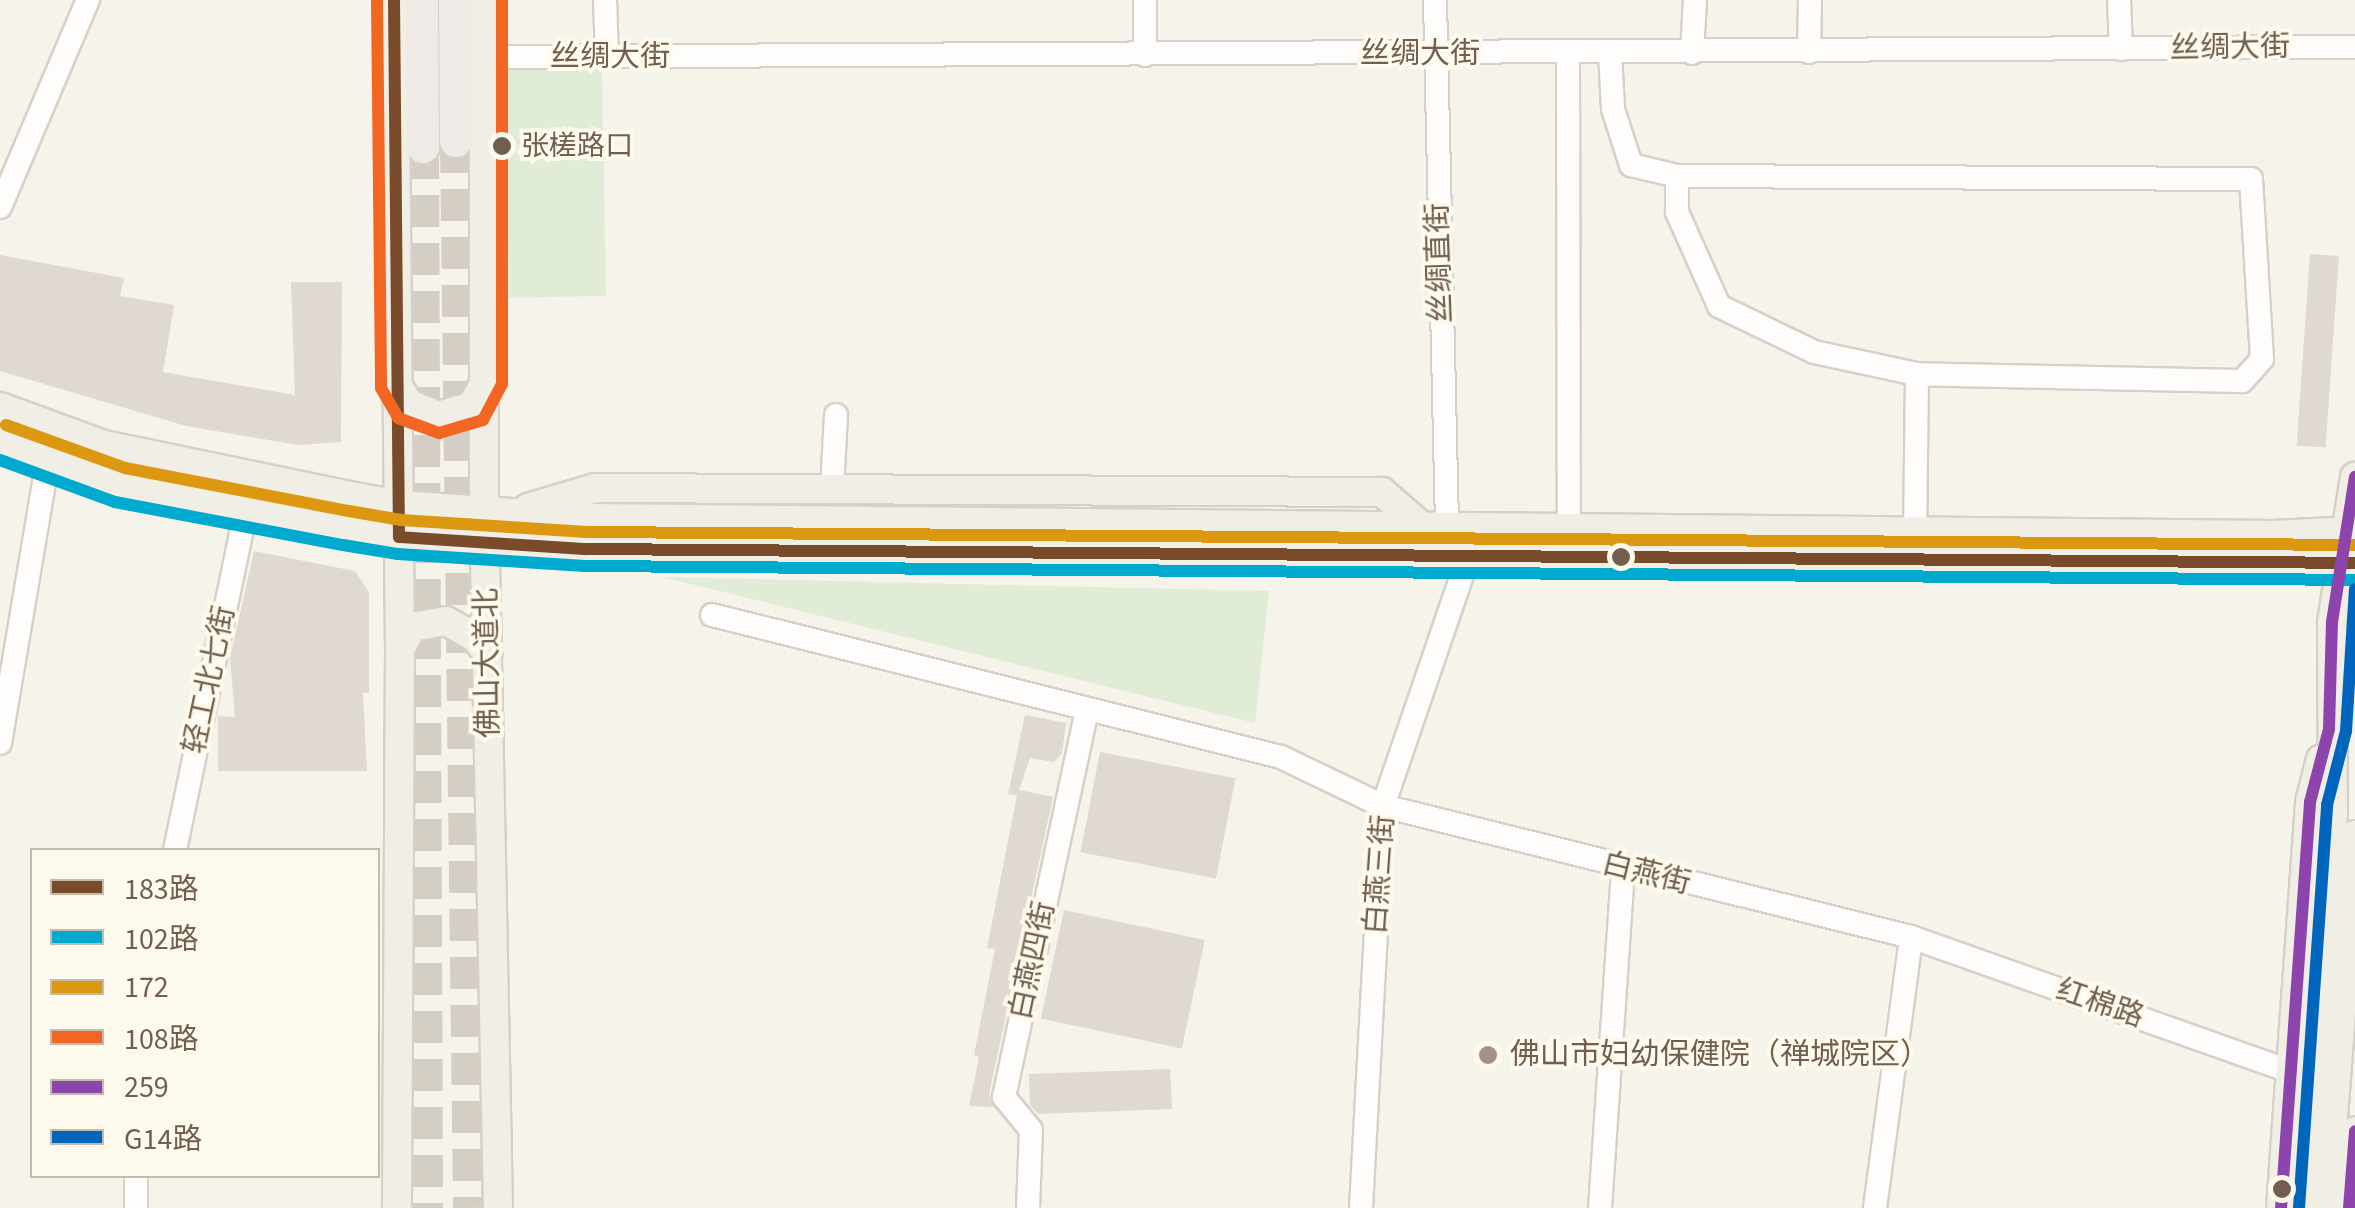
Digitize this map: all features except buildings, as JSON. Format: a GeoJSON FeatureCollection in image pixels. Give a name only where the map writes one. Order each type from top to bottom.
{"type":"FeatureCollection","features":[{"type":"Feature","properties":{"kind":"highway"},"geometry":{"type":"LineString","coordinates":[[422,0],[425,147]]}},
{"type":"Feature","properties":{"kind":"highway"},"geometry":{"type":"LineString","coordinates":[[425,147],[455,0]]}},
{"type":"Feature","properties":{"kind":"main road"},"geometry":{"type":"LineString","coordinates":[[394,0],[425,147],[398,386],[398,1208]]}},
{"type":"Feature","properties":{"kind":"main road","name":"佛山大道北"},"geometry":{"type":"LineString","coordinates":[[484,0],[484,510],[498,1208]]}},
{"type":"Feature","properties":{"kind":"main road"},"geometry":{"type":"LineString","coordinates":[[398,386],[408,404],[439,416],[472,406],[485,382]]}},
{"type":"Feature","properties":{"kind":"main road"},"geometry":{"type":"LineString","coordinates":[[0,407],[104,445],[399,505],[586,518],[2350,532]]}},
{"type":"Feature","properties":{"kind":"main road"},"geometry":{"type":"LineString","coordinates":[[0,441],[120,485],[399,537],[586,548],[2348,564]]}},
{"type":"Feature","properties":{"kind":"main road"},"geometry":{"type":"LineString","coordinates":[[2302,1208],[2333,816],[2329,729],[2332,622],[2348,564],[2355,477]]}},
{"type":"Feature","properties":{"kind":"main road"},"geometry":{"type":"LineString","coordinates":[[512,512],[594,488],[1382,492],[1434,525]]}},
{"type":"Feature","properties":{"kind":"main road"},"geometry":{"type":"LineString","coordinates":[[400,650],[412,628],[446,621],[475,638],[488,654]]}},
{"type":"Feature","properties":{"kind":"main road"},"geometry":{"type":"LineString","coordinates":[[2281,1208],[2310,802],[2329,729]]}},
{"type":"Feature","properties":{"kind":"main road"},"geometry":{"type":"LineString","coordinates":[[2326,1208],[2346,1057],[2355,835]]}},
{"type":"Feature","properties":{"kind":"main road"},"geometry":{"type":"LineString","coordinates":[[2349,1208],[2355,1130]]}},
{"type":"Feature","properties":{"kind":"street"},"geometry":{"type":"LineString","coordinates":[[0,208],[88,0]]}},
{"type":"Feature","properties":{"kind":"street"},"geometry":{"type":"LineString","coordinates":[[605,0],[607,57]]}},
{"type":"Feature","properties":{"kind":"street"},"geometry":{"type":"LineString","coordinates":[[1145,0],[1145,55]]}},
{"type":"Feature","properties":{"kind":"street","name":"丝绸直街"},"geometry":{"type":"LineString","coordinates":[[1434,0],[1434,525]]}},
{"type":"Feature","properties":{"kind":"street"},"geometry":{"type":"LineString","coordinates":[[1692,53],[1695,0]]}},
{"type":"Feature","properties":{"kind":"street"},"geometry":{"type":"LineString","coordinates":[[1809,52],[1810,0]]}},
{"type":"Feature","properties":{"kind":"street"},"geometry":{"type":"LineString","coordinates":[[2119,0],[2122,49]]}},
{"type":"Feature","properties":{"kind":"street","name":"丝绸大街"},"geometry":{"type":"LineString","coordinates":[[484,57],[2355,47]]}},
{"type":"Feature","properties":{"kind":"street"},"geometry":{"type":"LineString","coordinates":[[1568,53],[1569,527]]}},
{"type":"Feature","properties":{"kind":"street"},"geometry":{"type":"LineString","coordinates":[[1610,53],[1613,109],[1631,165],[1678,176],[2251,179],[2262,359],[2242,381],[1918,374],[1814,352],[1719,306],[1678,212],[1678,176]]}},
{"type":"Feature","properties":{"kind":"street"},"geometry":{"type":"LineString","coordinates":[[1914,531],[1918,374]]}},
{"type":"Feature","properties":{"kind":"street"},"geometry":{"type":"LineString","coordinates":[[832,489],[836,415]]}},
{"type":"Feature","properties":{"kind":"street"},"geometry":{"type":"LineString","coordinates":[[0,742],[48,459]]}},
{"type":"Feature","properties":{"kind":"street","name":"轻工北七街"},"geometry":{"type":"LineString","coordinates":[[174,848],[246,508]]}},
{"type":"Feature","properties":{"kind":"street","name":"白燕三街"},"geometry":{"type":"LineString","coordinates":[[1361,1208],[1383,806],[1469,555]]}},
{"type":"Feature","properties":{"kind":"street","name":"白燕街"},"geometry":{"type":"LineString","coordinates":[[712,615],[1281,757],[1383,806],[1623,869],[1911,937]]}},
{"type":"Feature","properties":{"kind":"street","name":"白燕四街"},"geometry":{"type":"LineString","coordinates":[[1028,1208],[1030,1130],[1004,1097],[1087,709]]}},
{"type":"Feature","properties":{"kind":"street"},"geometry":{"type":"LineString","coordinates":[[1600,1208],[1623,869]]}},
{"type":"Feature","properties":{"kind":"street"},"geometry":{"type":"LineString","coordinates":[[1875,1208],[1911,937]]}},
{"type":"Feature","properties":{"kind":"street","name":"红棉路"},"geometry":{"type":"LineString","coordinates":[[1911,937],[2290,1071]]}},
{"type":"Feature","properties":{"kind":"street"},"geometry":{"type":"LineString","coordinates":[[136,1178],[136,1208]]}},
{"type":"Feature","properties":{"kind":"green space"},"geometry":{"type":"Polygon","coordinates":[[[602,68],[606,296],[509,298],[505,70],[602,68]]]}},
{"type":"Feature","properties":{"kind":"green space"},"geometry":{"type":"Polygon","coordinates":[[[662,577],[1269,591],[1255,723],[662,577]]]}},
{"type":"Feature","properties":{"kind":"tunnel"},"geometry":{"type":"LineString","coordinates":[[456,141],[469,1208]]}},
{"type":"Feature","properties":{"kind":"tunnel"},"geometry":{"type":"LineString","coordinates":[[423,147],[427,1208]]}},
{"type":"Feature","properties":{"kind":"transit line","name":"108路"},"geometry":{"type":"LineString","coordinates":[[377,0],[381,388],[398,418],[439,433],[483,420],[502,384],[502,0]]}},
{"type":"Feature","properties":{"kind":"transit line","name":"183路"},"geometry":{"type":"LineString","coordinates":[[394,0],[399,537],[586,549],[2355,563]]}},
{"type":"Feature","properties":{"kind":"transit line","name":"172"},"geometry":{"type":"LineString","coordinates":[[6,425],[125,468],[349,511],[401,520],[587,532],[2355,545]]}},
{"type":"Feature","properties":{"kind":"transit line","name":"102路"},"geometry":{"type":"LineString","coordinates":[[0,460],[115,502],[343,545],[398,554],[585,566],[2355,580]]}},
{"type":"Feature","properties":{"kind":"transit line","name":"259"},"geometry":{"type":"LineString","coordinates":[[2281,1208],[2310,802],[2329,729],[2332,622],[2355,477]]}},
{"type":"Feature","properties":{"kind":"transit line","name":"G14路"},"geometry":{"type":"LineString","coordinates":[[2299,1208],[2327,805],[2346,731],[2355,589]]}},
{"type":"Feature","properties":{"kind":"transit line","name":"259"},"geometry":{"type":"LineString","coordinates":[[2349,1208],[2355,1131]]}},
{"type":"Feature","properties":{"kind":"place","name":"张槎路口"},"geometry":{"type":"Point","coordinates":[502,146]}},
{"type":"Feature","properties":{"kind":"place","name":"佛山市妇幼保健院（禅城院区）"},"geometry":{"type":"Point","coordinates":[1488,1055]}}]}
